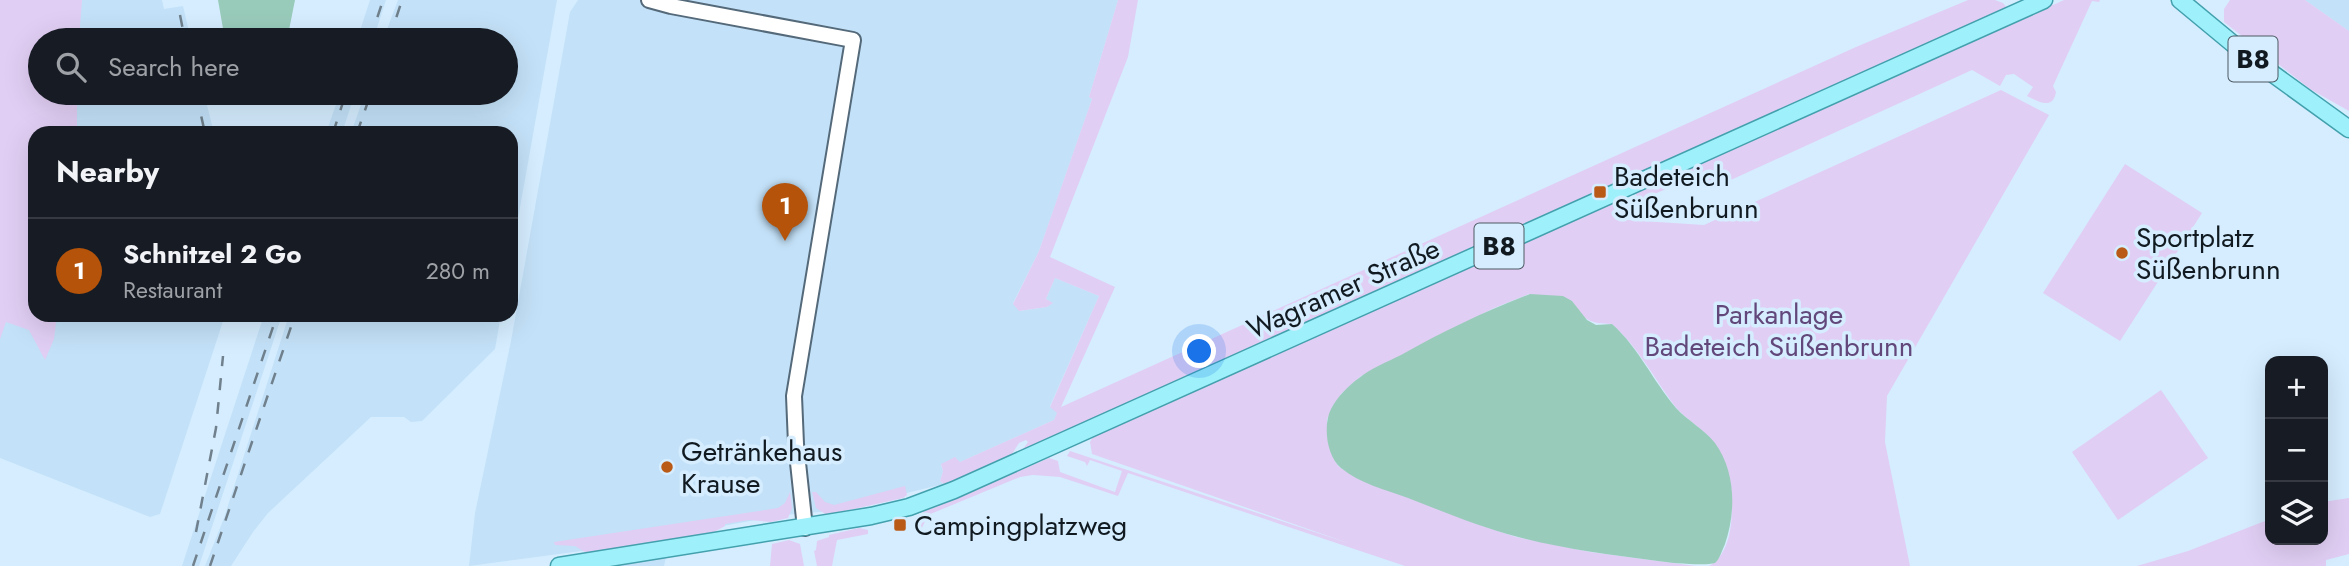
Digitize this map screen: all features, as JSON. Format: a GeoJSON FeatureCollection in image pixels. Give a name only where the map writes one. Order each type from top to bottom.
{"type":"FeatureCollection","features":[{"type":"Feature","properties":{"kind":"main road","name":"Wagramer Straße"},"geometry":{"type":"LineString","coordinates":[[559,566],[806,528],[909,507],[991,475],[2044,0]]}},
{"type":"Feature","properties":{"kind":"main road","name":"B8"},"geometry":{"type":"LineString","coordinates":[[2180,0],[2244,52],[2349,129]]}},
{"type":"Feature","properties":{"kind":"street"},"geometry":{"type":"LineString","coordinates":[[649,0],[853,40],[794,396],[796,444],[806,528]]}},
{"type":"Feature","properties":{"kind":"shaded area"},"geometry":{"type":"Polygon","coordinates":[[[75,0],[162,0],[164,9],[183,6],[188,28],[72,28],[75,0]]]}},
{"type":"Feature","properties":{"kind":"shaded area"},"geometry":{"type":"Polygon","coordinates":[[[218,0],[295,0],[289,28],[223,28],[218,0]]]}},
{"type":"Feature","properties":{"kind":"shaded area"},"geometry":{"type":"Polygon","coordinates":[[[370,0],[386,0],[377,28],[361,28],[370,0]]]}},
{"type":"Feature","properties":{"kind":"shaded area"},"geometry":{"type":"Polygon","coordinates":[[[398,0],[557,0],[518,219],[518,126],[353,126],[361,105],[518,105],[518,28],[388,28],[398,0]]]}},
{"type":"Feature","properties":{"kind":"shaded area"},"geometry":{"type":"Polygon","coordinates":[[[578,0],[1118,0],[1089,97],[1092,99],[1039,251],[1013,303],[1020,311],[1047,307],[1052,303],[1046,299],[1055,278],[1099,296],[1050,406],[1058,413],[1054,420],[960,462],[941,465],[943,471],[940,481],[944,484],[831,511],[784,515],[589,550],[469,566],[475,513],[514,322],[518,322],[518,302],[570,12],[578,0]]]}},
{"type":"Feature","properties":{"kind":"shaded area"},"geometry":{"type":"Polygon","coordinates":[[[2305,0],[2349,0],[2349,31],[2305,0]]]}},
{"type":"Feature","properties":{"kind":"shaded area"},"geometry":{"type":"Polygon","coordinates":[[[70,105],[207,105],[212,126],[69,126],[70,105]]]}},
{"type":"Feature","properties":{"kind":"shaded area"},"geometry":{"type":"Polygon","coordinates":[[[336,105],[351,105],[344,126],[328,126],[336,105]]]}},
{"type":"Feature","properties":{"kind":"shaded area"},"geometry":{"type":"Polygon","coordinates":[[[1530,294],[1563,296],[1572,301],[1587,320],[1596,325],[1612,324],[1630,343],[1676,408],[1715,443],[1727,467],[1732,506],[1729,532],[1715,563],[1688,564],[1640,559],[1518,537],[1373,486],[1348,473],[1336,462],[1327,440],[1327,423],[1331,409],[1351,384],[1374,368],[1448,330],[1530,294]]]}},
{"type":"Feature","properties":{"kind":"shaded area"},"geometry":{"type":"Polygon","coordinates":[[[28,315],[28,322],[223,322],[160,514],[150,517],[0,458],[0,317],[28,315]]]}},
{"type":"Feature","properties":{"kind":"shaded area"},"geometry":{"type":"Polygon","coordinates":[[[262,322],[280,322],[199,566],[182,566],[262,322]]]}},
{"type":"Feature","properties":{"kind":"shaded area"},"geometry":{"type":"Polygon","coordinates":[[[287,322],[500,322],[495,349],[422,421],[411,422],[404,417],[371,417],[268,513],[231,566],[205,566],[224,518],[287,322]]]}},
{"type":"Feature","properties":{"kind":"shaded area"},"geometry":{"type":"Polygon","coordinates":[[[666,557],[664,566],[606,566],[666,557]]]}},
{"type":"Feature","properties":{"kind":"green space"},"geometry":{"type":"Polygon","coordinates":[[[0,0],[82,0],[80,28],[28,28],[28,105],[77,105],[77,126],[28,126],[28,322],[56,322],[54,339],[45,360],[29,330],[6,322],[0,339],[0,0]]]}},
{"type":"Feature","properties":{"kind":"green space"},"geometry":{"type":"Polygon","coordinates":[[[1118,0],[1138,0],[1128,57],[1050,257],[1115,287],[1061,407],[1856,47],[1968,0],[1995,0],[2007,8],[1021,452],[1028,442],[1026,440],[1019,443],[1008,460],[944,484],[940,481],[943,471],[941,464],[955,457],[960,462],[1054,420],[1057,413],[1050,407],[1099,296],[1055,278],[1046,299],[1053,303],[1047,307],[1019,311],[1013,304],[1039,251],[1092,99],[1089,97],[1118,0]]]}},
{"type":"Feature","properties":{"kind":"green space"},"geometry":{"type":"Polygon","coordinates":[[[2064,0],[2100,0],[2092,1],[2053,86],[2056,92],[2049,103],[2027,96],[2033,87],[2014,74],[2006,75],[2000,86],[1972,70],[1722,184],[1683,182],[1640,200],[1634,192],[2051,3],[2053,5],[2064,0]]]}},
{"type":"Feature","properties":{"kind":"green space"},"geometry":{"type":"Polygon","coordinates":[[[2230,0],[2305,0],[2349,31],[2349,111],[2310,89],[2224,22],[2224,9],[2230,0]]]}},
{"type":"Feature","properties":{"kind":"green space","name":"Parkanlage Badeteich Süßenbrunn"},"geometry":{"type":"Polygon","coordinates":[[[2001,90],[2049,115],[1887,396],[1885,442],[1910,566],[1709,566],[1720,557],[1731,528],[1728,474],[1717,447],[1674,405],[1638,353],[1612,324],[1589,320],[1572,301],[1529,294],[1494,308],[1361,376],[1341,394],[1327,419],[1327,434],[1338,466],[1352,475],[1516,537],[1590,552],[1696,566],[1405,566],[1128,473],[1118,496],[1060,477],[1020,477],[928,515],[920,532],[918,518],[923,512],[1049,458],[1058,461],[1060,472],[1115,492],[1122,471],[1090,460],[1087,466],[1085,462],[1067,456],[1070,451],[1351,544],[1092,454],[1090,442],[1093,437],[1616,201],[1627,220],[1704,225],[2001,90]]]}},
{"type":"Feature","properties":{"kind":"green space","name":"Sportplatz Süßenbrunn"},"geometry":{"type":"Polygon","coordinates":[[[2125,164],[2202,213],[2120,341],[2043,293],[2125,164]]]}},
{"type":"Feature","properties":{"kind":"green space"},"geometry":{"type":"Polygon","coordinates":[[[2161,390],[2208,458],[2118,520],[2072,452],[2161,390]]]}},
{"type":"Feature","properties":{"kind":"green space"},"geometry":{"type":"Polygon","coordinates":[[[905,486],[907,495],[903,498],[827,515],[816,508],[812,492],[834,505],[905,486]]]}},
{"type":"Feature","properties":{"kind":"green space"},"geometry":{"type":"Polygon","coordinates":[[[790,492],[792,508],[788,518],[771,522],[749,520],[725,524],[714,532],[590,555],[575,546],[555,545],[554,542],[778,508],[785,503],[790,492]]]}},
{"type":"Feature","properties":{"kind":"green space"},"geometry":{"type":"Polygon","coordinates":[[[2349,498],[2349,554],[2326,560],[2326,566],[2137,566],[2188,551],[2265,521],[2265,545],[2328,545],[2328,501],[2349,498]]]}},
{"type":"Feature","properties":{"kind":"green space"},"geometry":{"type":"Polygon","coordinates":[[[859,528],[868,530],[868,534],[837,540],[832,566],[817,566],[814,551],[817,541],[829,535],[859,528]]]}},
{"type":"Feature","properties":{"kind":"green space"},"geometry":{"type":"Polygon","coordinates":[[[789,540],[800,544],[804,566],[770,566],[772,544],[789,540]]]}},
{"type":"Feature","properties":{"kind":"railway"},"geometry":{"type":"LineString","coordinates":[[374,28],[383,0]]}},
{"type":"Feature","properties":{"kind":"railway"},"geometry":{"type":"LineString","coordinates":[[393,28],[402,0]]}},
{"type":"Feature","properties":{"kind":"railway"},"geometry":{"type":"LineString","coordinates":[[180,15],[183,28]]}},
{"type":"Feature","properties":{"kind":"railway"},"geometry":{"type":"LineString","coordinates":[[199,105],[203,126]]}},
{"type":"Feature","properties":{"kind":"railway"},"geometry":{"type":"LineString","coordinates":[[335,126],[342,105]]}},
{"type":"Feature","properties":{"kind":"railway"},"geometry":{"type":"LineString","coordinates":[[359,126],[367,105]]}},
{"type":"Feature","properties":{"kind":"railway"},"geometry":{"type":"LineString","coordinates":[[193,566],[275,322]]}},
{"type":"Feature","properties":{"kind":"railway"},"geometry":{"type":"LineString","coordinates":[[210,566],[293,322]]}},
{"type":"Feature","properties":{"kind":"railway"},"geometry":{"type":"LineString","coordinates":[[196,532],[216,428],[223,356]]}},
{"type":"Feature","properties":{"kind":"place","name":"Badeteich Süßenbrunn"},"geometry":{"type":"Point","coordinates":[1600,192]}},
{"type":"Feature","properties":{"kind":"place","name":"Schnitzel 2 Go"},"geometry":{"type":"Point","coordinates":[785,241]}},
{"type":"Feature","properties":{"kind":"place","name":"Sportplatz Süßenbrunn"},"geometry":{"type":"Point","coordinates":[2122,253]}},
{"type":"Feature","properties":{"kind":"place","name":"Getränkehaus Krause"},"geometry":{"type":"Point","coordinates":[667,467]}},
{"type":"Feature","properties":{"kind":"place","name":"Campingplatzweg"},"geometry":{"type":"Point","coordinates":[900,525]}}]}
